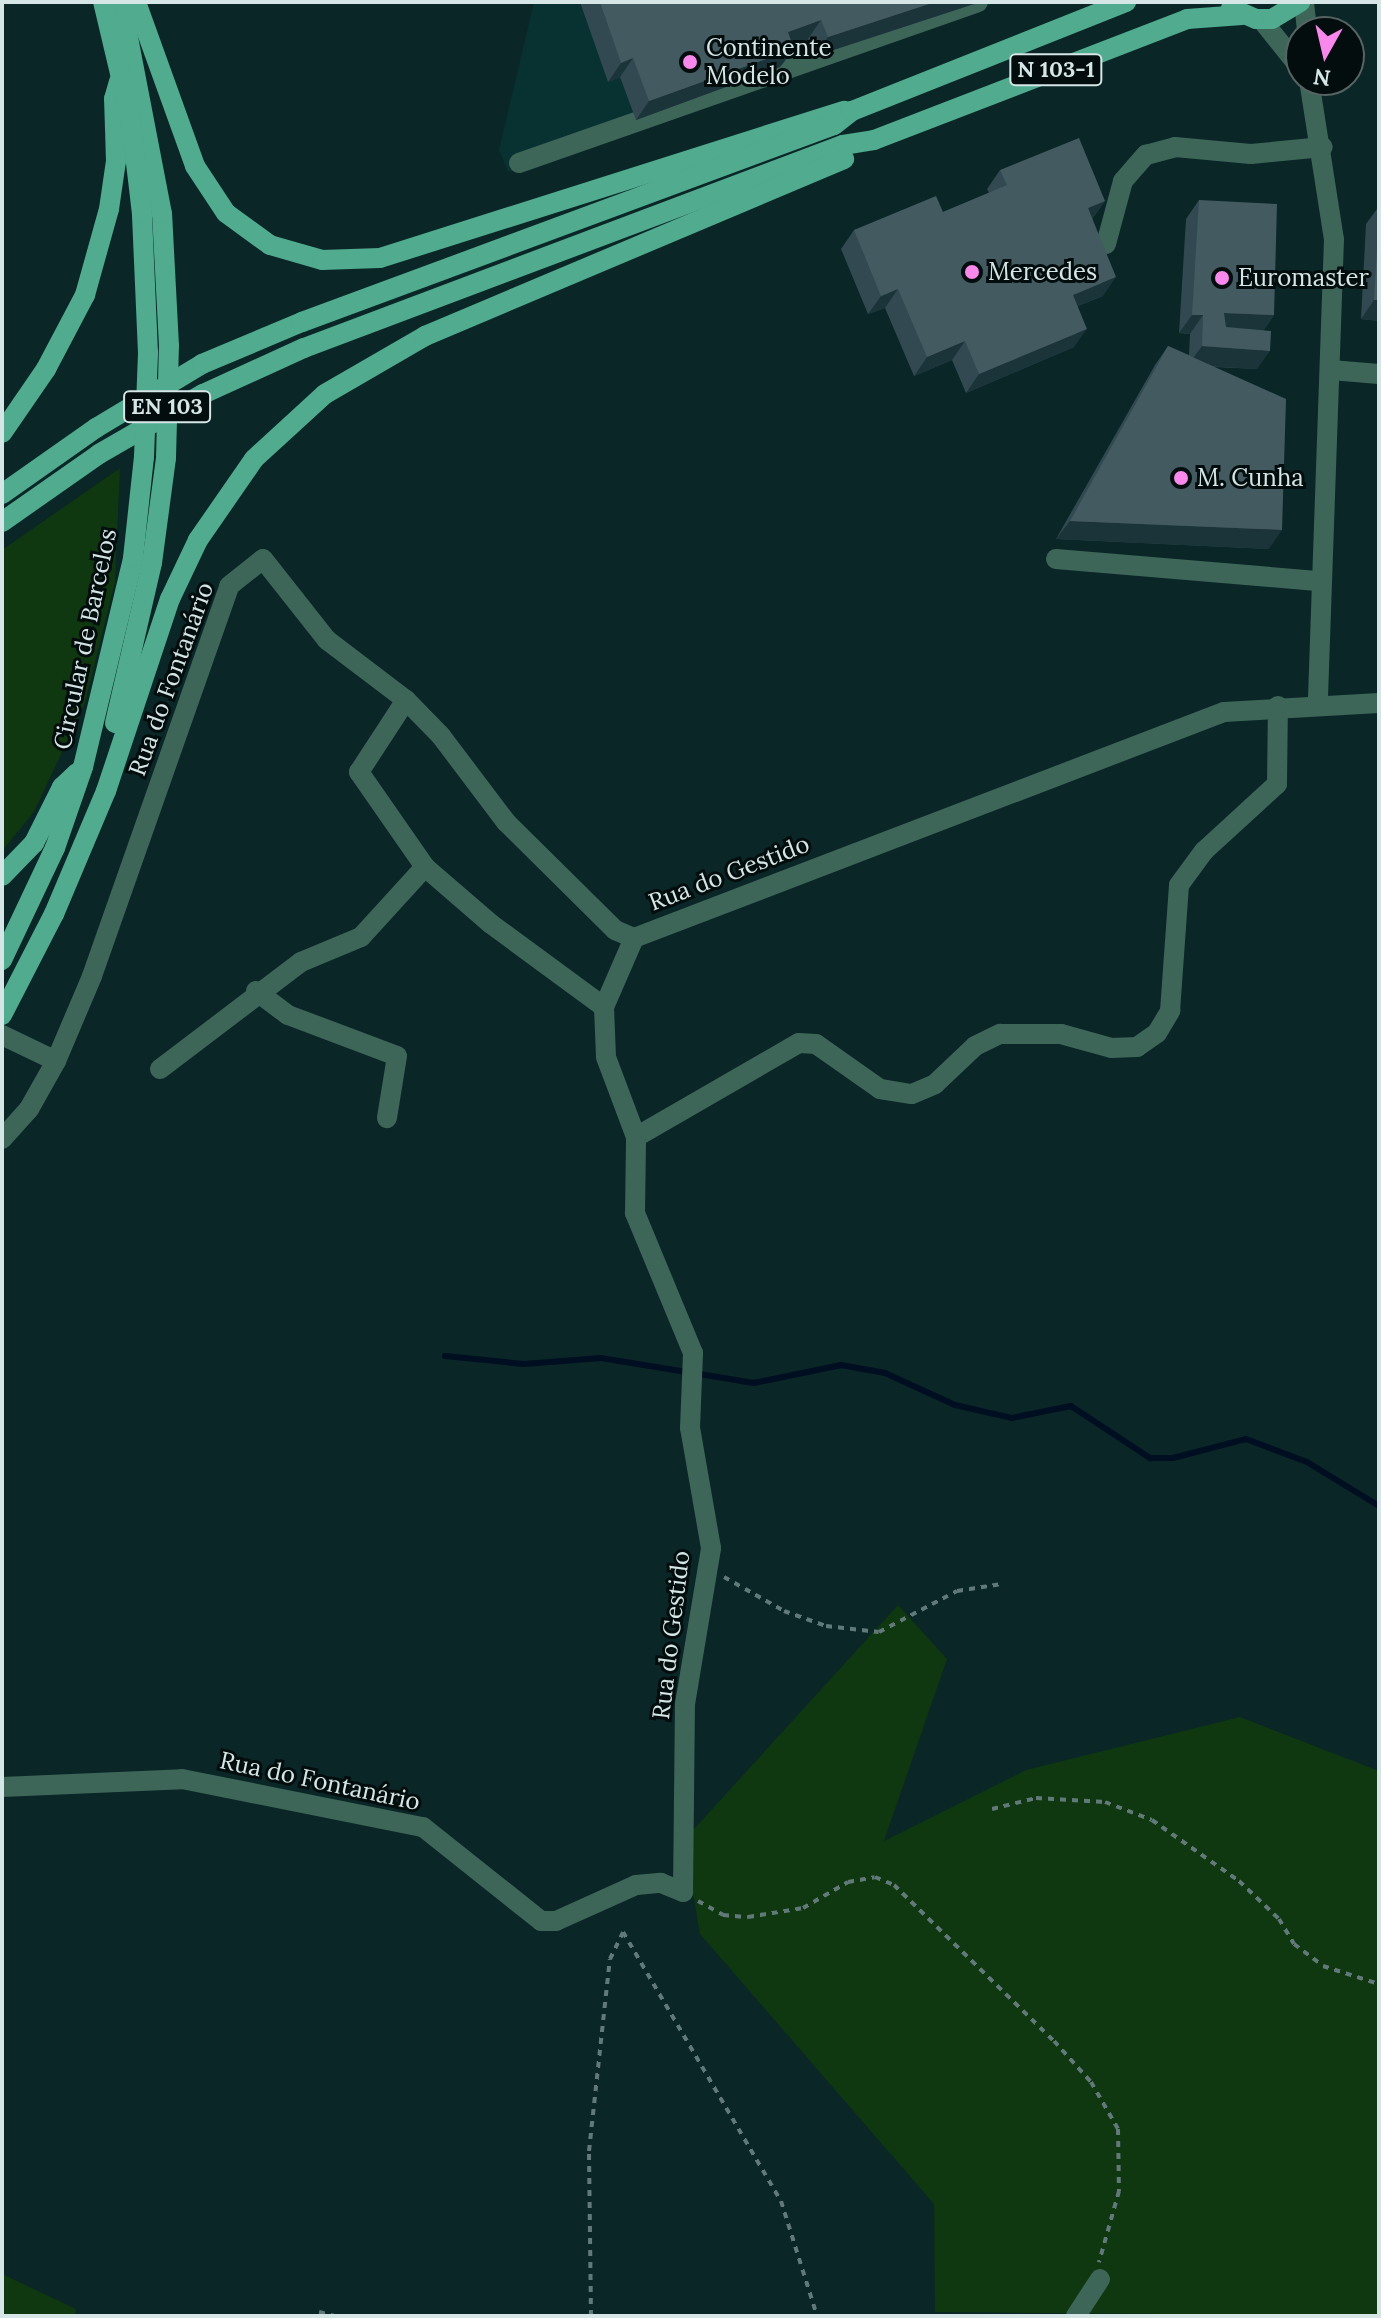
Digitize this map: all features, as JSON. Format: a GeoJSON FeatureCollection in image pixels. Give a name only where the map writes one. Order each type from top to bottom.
{"type":"FeatureCollection","features":[{"type":"Feature","properties":{"kind":"main road","name":"Circular de Barcelos"},"geometry":{"type":"LineString","coordinates":[[2,960],[55,848],[83,767],[133,558],[144,457],[148,353],[142,214],[121,75],[103,2]]}},
{"type":"Feature","properties":{"kind":"main road","name":"EN 103"},"geometry":{"type":"LineString","coordinates":[[2,1015],[54,914],[96,808],[149,578],[166,458],[169,346],[162,214],[121,2]]}},
{"type":"Feature","properties":{"kind":"main road"},"geometry":{"type":"LineString","coordinates":[[136,2],[195,166],[226,213],[270,245],[322,260],[380,258],[832,112],[852,111]]}},
{"type":"Feature","properties":{"kind":"main road","name":"N 103-1"},"geometry":{"type":"LineString","coordinates":[[852,111],[1126,2]]}},
{"type":"Feature","properties":{"kind":"main road"},"geometry":{"type":"LineString","coordinates":[[1243,12],[1286,13],[1302,2]]}},
{"type":"Feature","properties":{"kind":"main road","name":"N 103-1"},"geometry":{"type":"LineString","coordinates":[[874,140],[1187,19],[1243,12]]}},
{"type":"Feature","properties":{"kind":"main road"},"geometry":{"type":"LineString","coordinates":[[2,433],[46,369],[85,295],[109,209],[116,161],[114,99],[121,75]]}},
{"type":"Feature","properties":{"kind":"main road"},"geometry":{"type":"LineString","coordinates":[[2,494],[96,428],[202,364],[317,316],[834,125],[852,111]]}},
{"type":"Feature","properties":{"kind":"main road"},"geometry":{"type":"LineString","coordinates":[[96,808],[170,599],[198,540],[254,459],[325,394],[425,336],[847,158],[874,140]]}},
{"type":"Feature","properties":{"kind":"main road"},"geometry":{"type":"LineString","coordinates":[[2,522],[99,454],[203,394],[318,342],[843,145],[874,140]]}},
{"type":"Feature","properties":{"kind":"main road"},"geometry":{"type":"LineString","coordinates":[[2,876],[34,843],[62,787],[83,767]]}},
{"type":"Feature","properties":{"kind":"street"},"geometry":{"type":"LineString","coordinates":[[519,163],[978,2]]}},
{"type":"Feature","properties":{"kind":"street"},"geometry":{"type":"LineString","coordinates":[[1243,12],[1285,53]]}},
{"type":"Feature","properties":{"kind":"street"},"geometry":{"type":"LineString","coordinates":[[1312,96],[1323,147],[1334,239],[1318,706]]}},
{"type":"Feature","properties":{"kind":"street"},"geometry":{"type":"LineString","coordinates":[[1106,244],[1123,181],[1146,155],[1175,147],[1251,154],[1323,147]]}},
{"type":"Feature","properties":{"kind":"street"},"geometry":{"type":"LineString","coordinates":[[1331,370],[1379,374]]}},
{"type":"Feature","properties":{"kind":"street","name":"Rua do Fontanário"},"geometry":{"type":"LineString","coordinates":[[2,1139],[29,1109],[47,1058],[92,976],[229,586],[263,559],[327,640],[406,700],[441,736],[506,822],[615,930],[634,938]]}},
{"type":"Feature","properties":{"kind":"street"},"geometry":{"type":"LineString","coordinates":[[1056,559],[1320,581]]}},
{"type":"Feature","properties":{"kind":"street"},"geometry":{"type":"LineString","coordinates":[[406,700],[359,772],[425,867],[491,924],[604,1007]]}},
{"type":"Feature","properties":{"kind":"street","name":"Rua do Gestido"},"geometry":{"type":"LineString","coordinates":[[683,1892],[685,1704],[709,1560],[690,1428],[693,1353],[635,1213],[636,1137],[606,1057],[604,1007],[634,938],[1224,712],[1278,706],[1379,703]]}},
{"type":"Feature","properties":{"kind":"street"},"geometry":{"type":"LineString","coordinates":[[636,1137],[799,1043],[816,1044],[880,1089],[912,1094],[935,1084],[975,1046],[1000,1034],[1061,1034],[1111,1048],[1137,1047],[1157,1033],[1170,1011],[1179,885],[1204,851],[1277,784],[1278,706]]}},
{"type":"Feature","properties":{"kind":"street"},"geometry":{"type":"LineString","coordinates":[[160,1069],[256,991],[301,962],[361,937],[425,867]]}},
{"type":"Feature","properties":{"kind":"street"},"geometry":{"type":"LineString","coordinates":[[256,991],[288,1015],[397,1056],[387,1118]]}},
{"type":"Feature","properties":{"kind":"street"},"geometry":{"type":"LineString","coordinates":[[2,1035],[47,1058]]}},
{"type":"Feature","properties":{"kind":"street","name":"Rua do Fontanário"},"geometry":{"type":"LineString","coordinates":[[2,1787],[182,1779],[423,1827],[541,1921],[556,1921],[636,1885],[661,1883],[683,1892]]}},
{"type":"Feature","properties":{"kind":"street"},"geometry":{"type":"LineString","coordinates":[[1076,2316],[1100,2279]]}},
{"type":"Feature","properties":{"kind":"path"},"geometry":{"type":"LineString","coordinates":[[709,1560],[728,1581],[762,1602],[826,1626],[879,1632],[957,1591],[1001,1584]]}},
{"type":"Feature","properties":{"kind":"path"},"geometry":{"type":"LineString","coordinates":[[992,1809],[1036,1798],[1105,1802],[1152,1820],[1239,1881],[1279,1919],[1294,1944],[1323,1966],[1379,1984]]}},
{"type":"Feature","properties":{"kind":"path"},"geometry":{"type":"LineString","coordinates":[[683,1892],[723,1915],[748,1917],[803,1908],[848,1882],[875,1877],[919,1907],[1072,2062],[1118,2129],[1119,2191],[1097,2267],[1100,2279]]}},
{"type":"Feature","properties":{"kind":"path"},"geometry":{"type":"LineString","coordinates":[[591,2316],[589,2151],[610,1959],[623,1932],[781,2201],[817,2316]]}},
{"type":"Feature","properties":{"kind":"path"},"geometry":{"type":"LineString","coordinates":[[319,2312],[335,2316]]}},
{"type":"Feature","properties":{"kind":"shaded area","name":"Continente Modelo"},"geometry":{"type":"Polygon","coordinates":[[[534,2],[999,2],[508,172],[499,150],[534,2]]]}},
{"type":"Feature","properties":{"kind":"green space"},"geometry":{"type":"Polygon","coordinates":[[[120,468],[115,582],[85,703],[34,812],[2,851],[2,550],[120,468]]]}},
{"type":"Feature","properties":{"kind":"green space"},"geometry":{"type":"Polygon","coordinates":[[[898,1605],[947,1659],[884,1841],[1026,1770],[1240,1717],[1379,1771],[1379,2316],[935,2312],[934,2204],[700,1934],[684,1840],[898,1605]]]}},
{"type":"Feature","properties":{"kind":"green space"},"geometry":{"type":"Polygon","coordinates":[[[2,2274],[76,2309],[75,2316],[2,2316],[2,2274]]]}},
{"type":"Feature","properties":{"kind":"building","name":"Continente Modelo"},"geometry":{"type":"Polygon","coordinates":[[[600,2],[935,2],[828,37],[821,20],[788,32],[794,49],[649,101],[633,58],[621,63],[600,2]]]}},
{"type":"Feature","properties":{"kind":"building","name":"Mercedes"},"geometry":{"type":"Polygon","coordinates":[[[1079,138],[1105,201],[1088,208],[1116,277],[1073,295],[1087,329],[979,374],[965,341],[927,357],[898,289],[881,296],[854,230],[936,196],[943,212],[1007,185],[1000,170],[1079,138]]]}},
{"type":"Feature","properties":{"kind":"building","name":"Euromaster"},"geometry":{"type":"Polygon","coordinates":[[[1199,200],[1277,204],[1274,315],[1224,313],[1226,327],[1271,331],[1270,351],[1202,346],[1203,315],[1192,315],[1199,200]]]}},
{"type":"Feature","properties":{"kind":"building"},"geometry":{"type":"Polygon","coordinates":[[[1379,216],[1379,300],[1374,300],[1379,216]]]}},
{"type":"Feature","properties":{"kind":"building","name":"M. Cunha"},"geometry":{"type":"Polygon","coordinates":[[[1168,346],[1286,399],[1282,530],[1070,521],[1168,346]]]}},
{"type":"Feature","properties":{"kind":"waterway"},"geometry":{"type":"LineString","coordinates":[[445,1356],[524,1364],[601,1358],[754,1383],[841,1365],[885,1373],[955,1405],[1012,1418],[1071,1406],[1150,1458],[1173,1458],[1246,1439],[1307,1462],[1379,1506]]}},
{"type":"Feature","properties":{"kind":"place","name":"Continente Modelo"},"geometry":{"type":"Point","coordinates":[690,62]}},
{"type":"Feature","properties":{"kind":"place","name":"Mercedes"},"geometry":{"type":"Point","coordinates":[972,272]}},
{"type":"Feature","properties":{"kind":"place","name":"Euromaster"},"geometry":{"type":"Point","coordinates":[1222,278]}},
{"type":"Feature","properties":{"kind":"place","name":"M. Cunha"},"geometry":{"type":"Point","coordinates":[1181,478]}}]}
